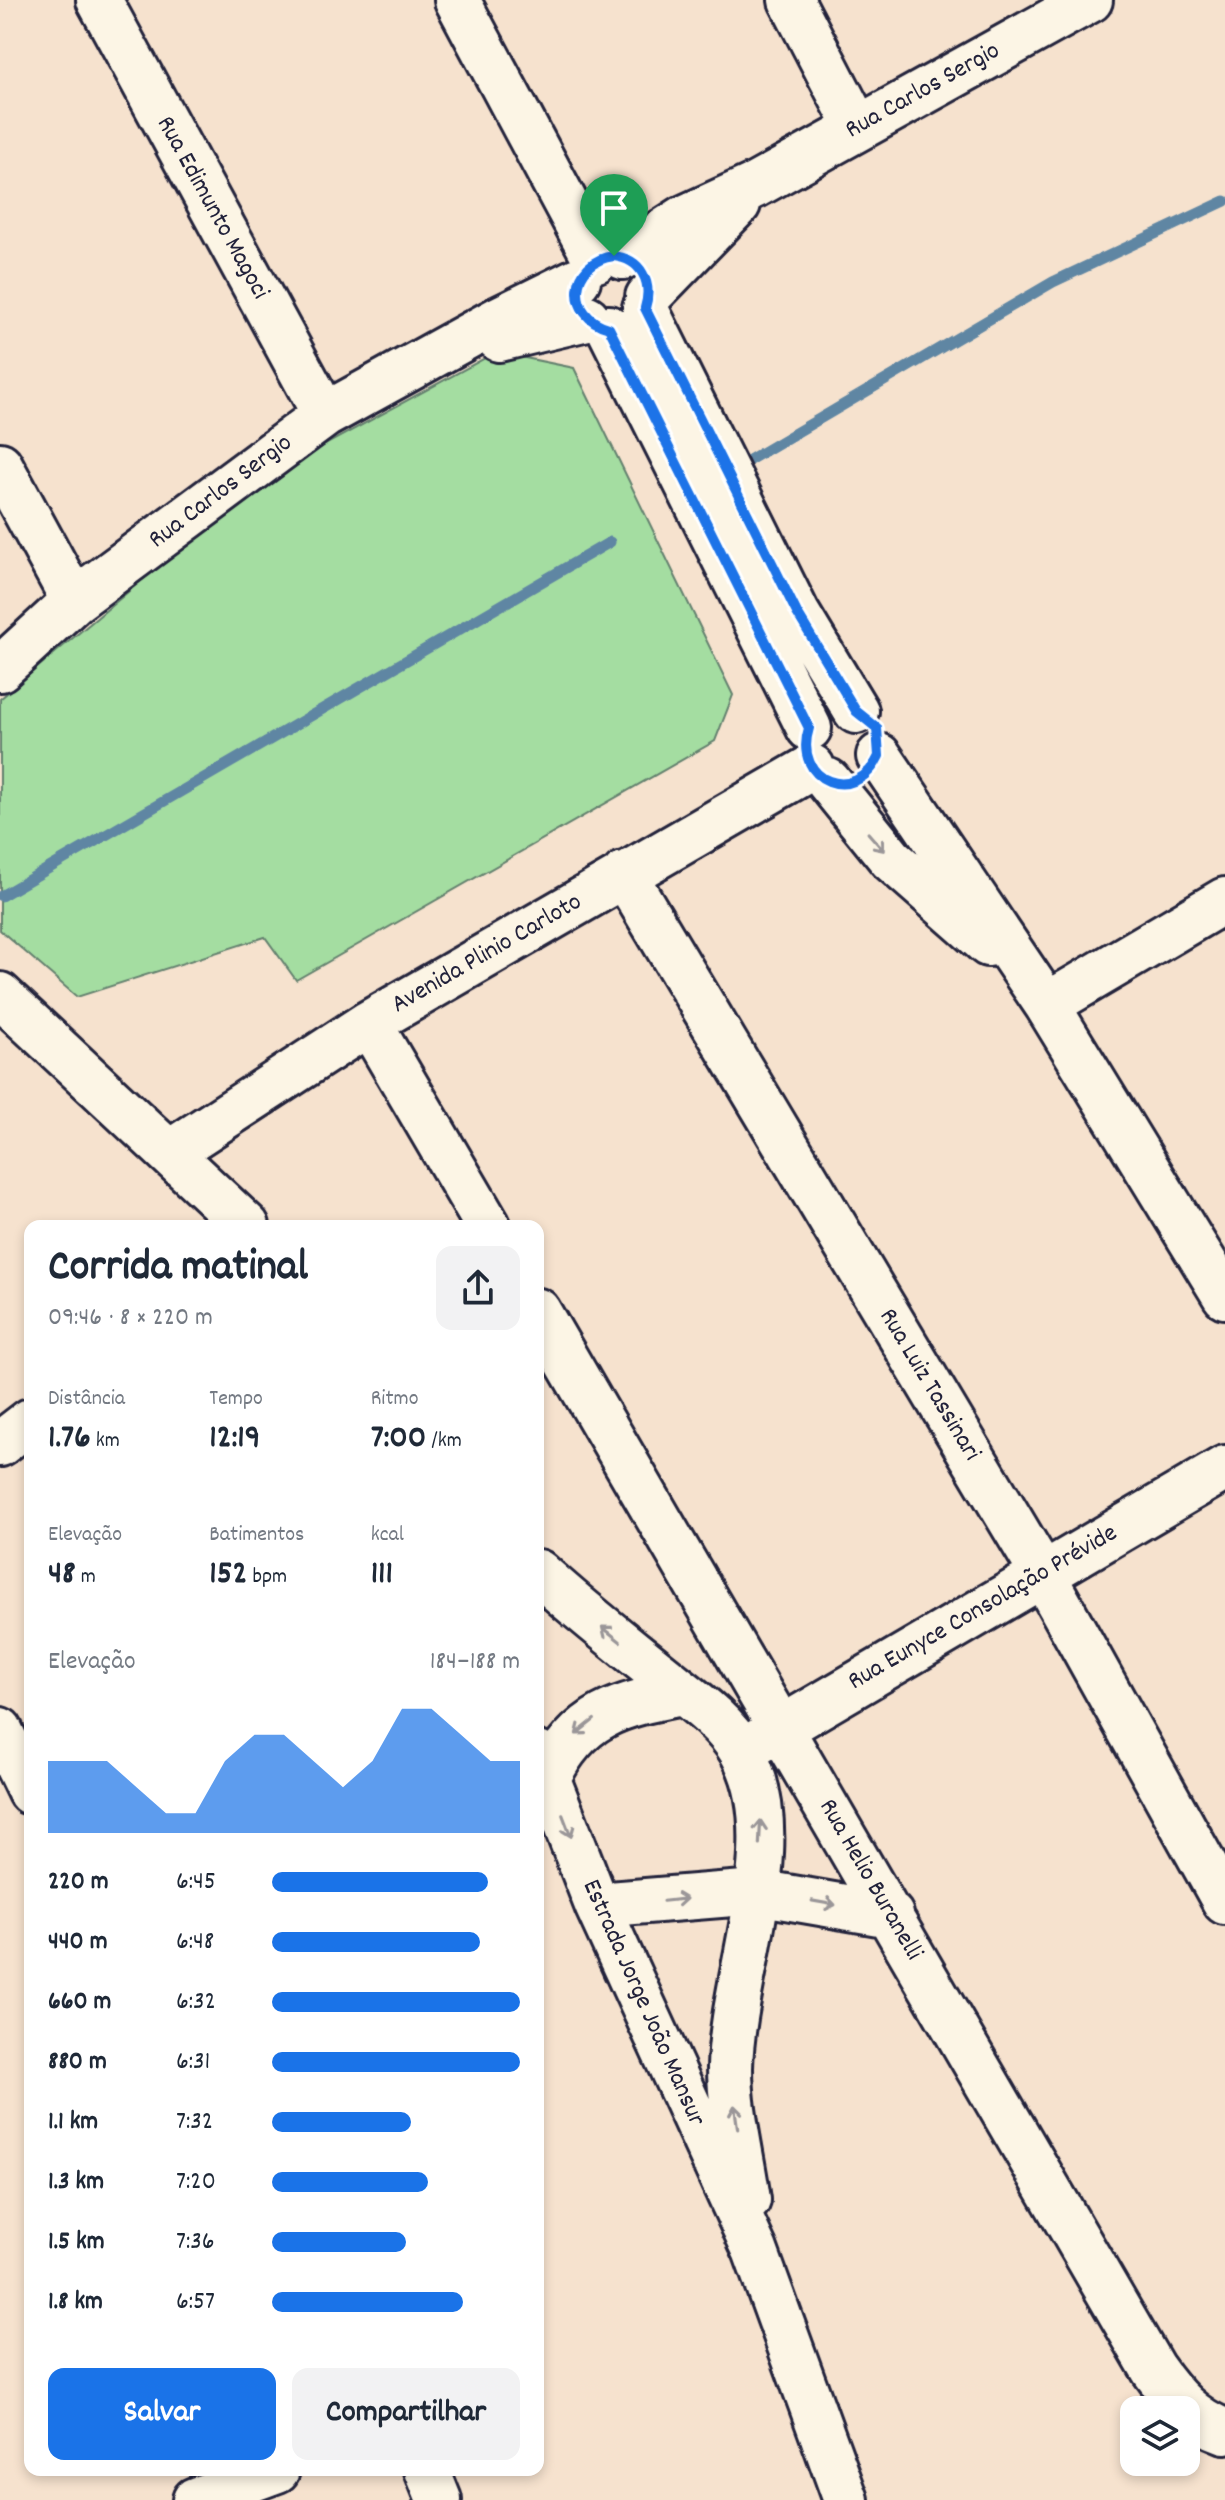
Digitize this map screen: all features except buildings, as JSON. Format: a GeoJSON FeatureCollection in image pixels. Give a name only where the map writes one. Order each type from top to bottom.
{"type":"FeatureCollection","features":[{"type":"Feature","properties":{"kind":"street","name":"Rua Edimunto Magoci"},"geometry":{"type":"LineString","coordinates":[[99,0],[325,415]]}},
{"type":"Feature","properties":{"kind":"street"},"geometry":{"type":"LineString","coordinates":[[457,0],[612,292],[797,613],[856,711],[877,728],[879,756],[1036,990],[1225,1296]]}},
{"type":"Feature","properties":{"kind":"street"},"geometry":{"type":"LineString","coordinates":[[791,0],[857,127]]}},
{"type":"Feature","properties":{"kind":"street","name":"Rua Carlos Sergio"},"geometry":{"type":"LineString","coordinates":[[0,669],[74,601],[325,415],[461,343],[500,338],[612,292],[756,185],[1090,0]]}},
{"type":"Feature","properties":{"kind":"street"},"geometry":{"type":"LineString","coordinates":[[612,292],[816,759],[891,859],[1036,990]]}},
{"type":"Feature","properties":{"kind":"street"},"geometry":{"type":"LineString","coordinates":[[0,465],[74,601]]}},
{"type":"Feature","properties":{"kind":"street"},"geometry":{"type":"LineString","coordinates":[[816,759],[829,711],[856,711]]}},
{"type":"Feature","properties":{"kind":"street"},"geometry":{"type":"LineString","coordinates":[[816,759],[854,782],[865,776],[879,756]]}},
{"type":"Feature","properties":{"kind":"street","name":"Avenida Plinio Carloto"},"geometry":{"type":"LineString","coordinates":[[169,1153],[369,1023],[816,759]]}},
{"type":"Feature","properties":{"kind":"street","name":"Rua Luiz Tassinari"},"geometry":{"type":"LineString","coordinates":[[624,874],[1042,1573],[1225,1902]]}},
{"type":"Feature","properties":{"kind":"street"},"geometry":{"type":"LineString","coordinates":[[1036,990],[1225,900]]}},
{"type":"Feature","properties":{"kind":"street"},"geometry":{"type":"LineString","coordinates":[[0,995],[241,1220]]}},
{"type":"Feature","properties":{"kind":"street"},"geometry":{"type":"LineString","coordinates":[[369,1023],[484,1220]]}},
{"type":"Feature","properties":{"kind":"street","name":"Rua Helio Buranelli"},"geometry":{"type":"LineString","coordinates":[[544,1321],[1153,2369],[1183,2405],[1223,2431]]}},
{"type":"Feature","properties":{"kind":"street"},"geometry":{"type":"LineString","coordinates":[[0,1444],[24,1426]]}},
{"type":"Feature","properties":{"kind":"street","name":"Rua Eunyce Consolação Prévide"},"geometry":{"type":"LineString","coordinates":[[742,1752],[1225,1468]]}},
{"type":"Feature","properties":{"kind":"street","name":"Estrada Jorge João Mansur"},"geometry":{"type":"LineString","coordinates":[[544,1577],[712,1717],[742,1752],[756,1788],[761,1819],[757,1892],[735,2015],[730,2069],[755,2250]]}},
{"type":"Feature","properties":{"kind":"street"},"geometry":{"type":"LineString","coordinates":[[544,1765],[596,1719],[624,1704],[683,1693]]}},
{"type":"Feature","properties":{"kind":"street"},"geometry":{"type":"LineString","coordinates":[[0,1730],[24,1780]]}},
{"type":"Feature","properties":{"kind":"street","name":"Estrada Jorge João Mansur"},"geometry":{"type":"LineString","coordinates":[[544,1769],[597,1905],[755,2250],[846,2500]]}},
{"type":"Feature","properties":{"kind":"street"},"geometry":{"type":"LineString","coordinates":[[597,1905],[757,1892],[891,1915]]}},
{"type":"Feature","properties":{"kind":"street"},"geometry":{"type":"LineString","coordinates":[[195,2500],[261,2476]]}},
{"type":"Feature","properties":{"kind":"street"},"geometry":{"type":"LineString","coordinates":[[429,2476],[439,2500]]}},
{"type":"Feature","properties":{"kind":"green space"},"geometry":{"type":"Polygon","coordinates":[[[496,352],[574,368],[733,695],[715,741],[296,980],[265,937],[77,997],[0,930],[0,699],[264,478],[496,352]]]}},
{"type":"Feature","properties":{"kind":"waterway"},"geometry":{"type":"LineString","coordinates":[[746,462],[1053,282],[1225,201]]}},
{"type":"Feature","properties":{"kind":"waterway"},"geometry":{"type":"LineString","coordinates":[[1,896],[610,542]]}},
{"type":"Feature","properties":{"kind":"route"},"geometry":{"type":"LineString","coordinates":[[614,256],[634,263],[643,272],[648,284],[645,308],[797,613],[856,711],[868,717],[877,728],[879,756],[874,767],[854,782],[841,784],[828,781],[812,767],[806,755],[805,741],[809,728],[609,328],[587,318],[581,310],[576,290],[585,268],[596,260],[614,256]]}}]}
